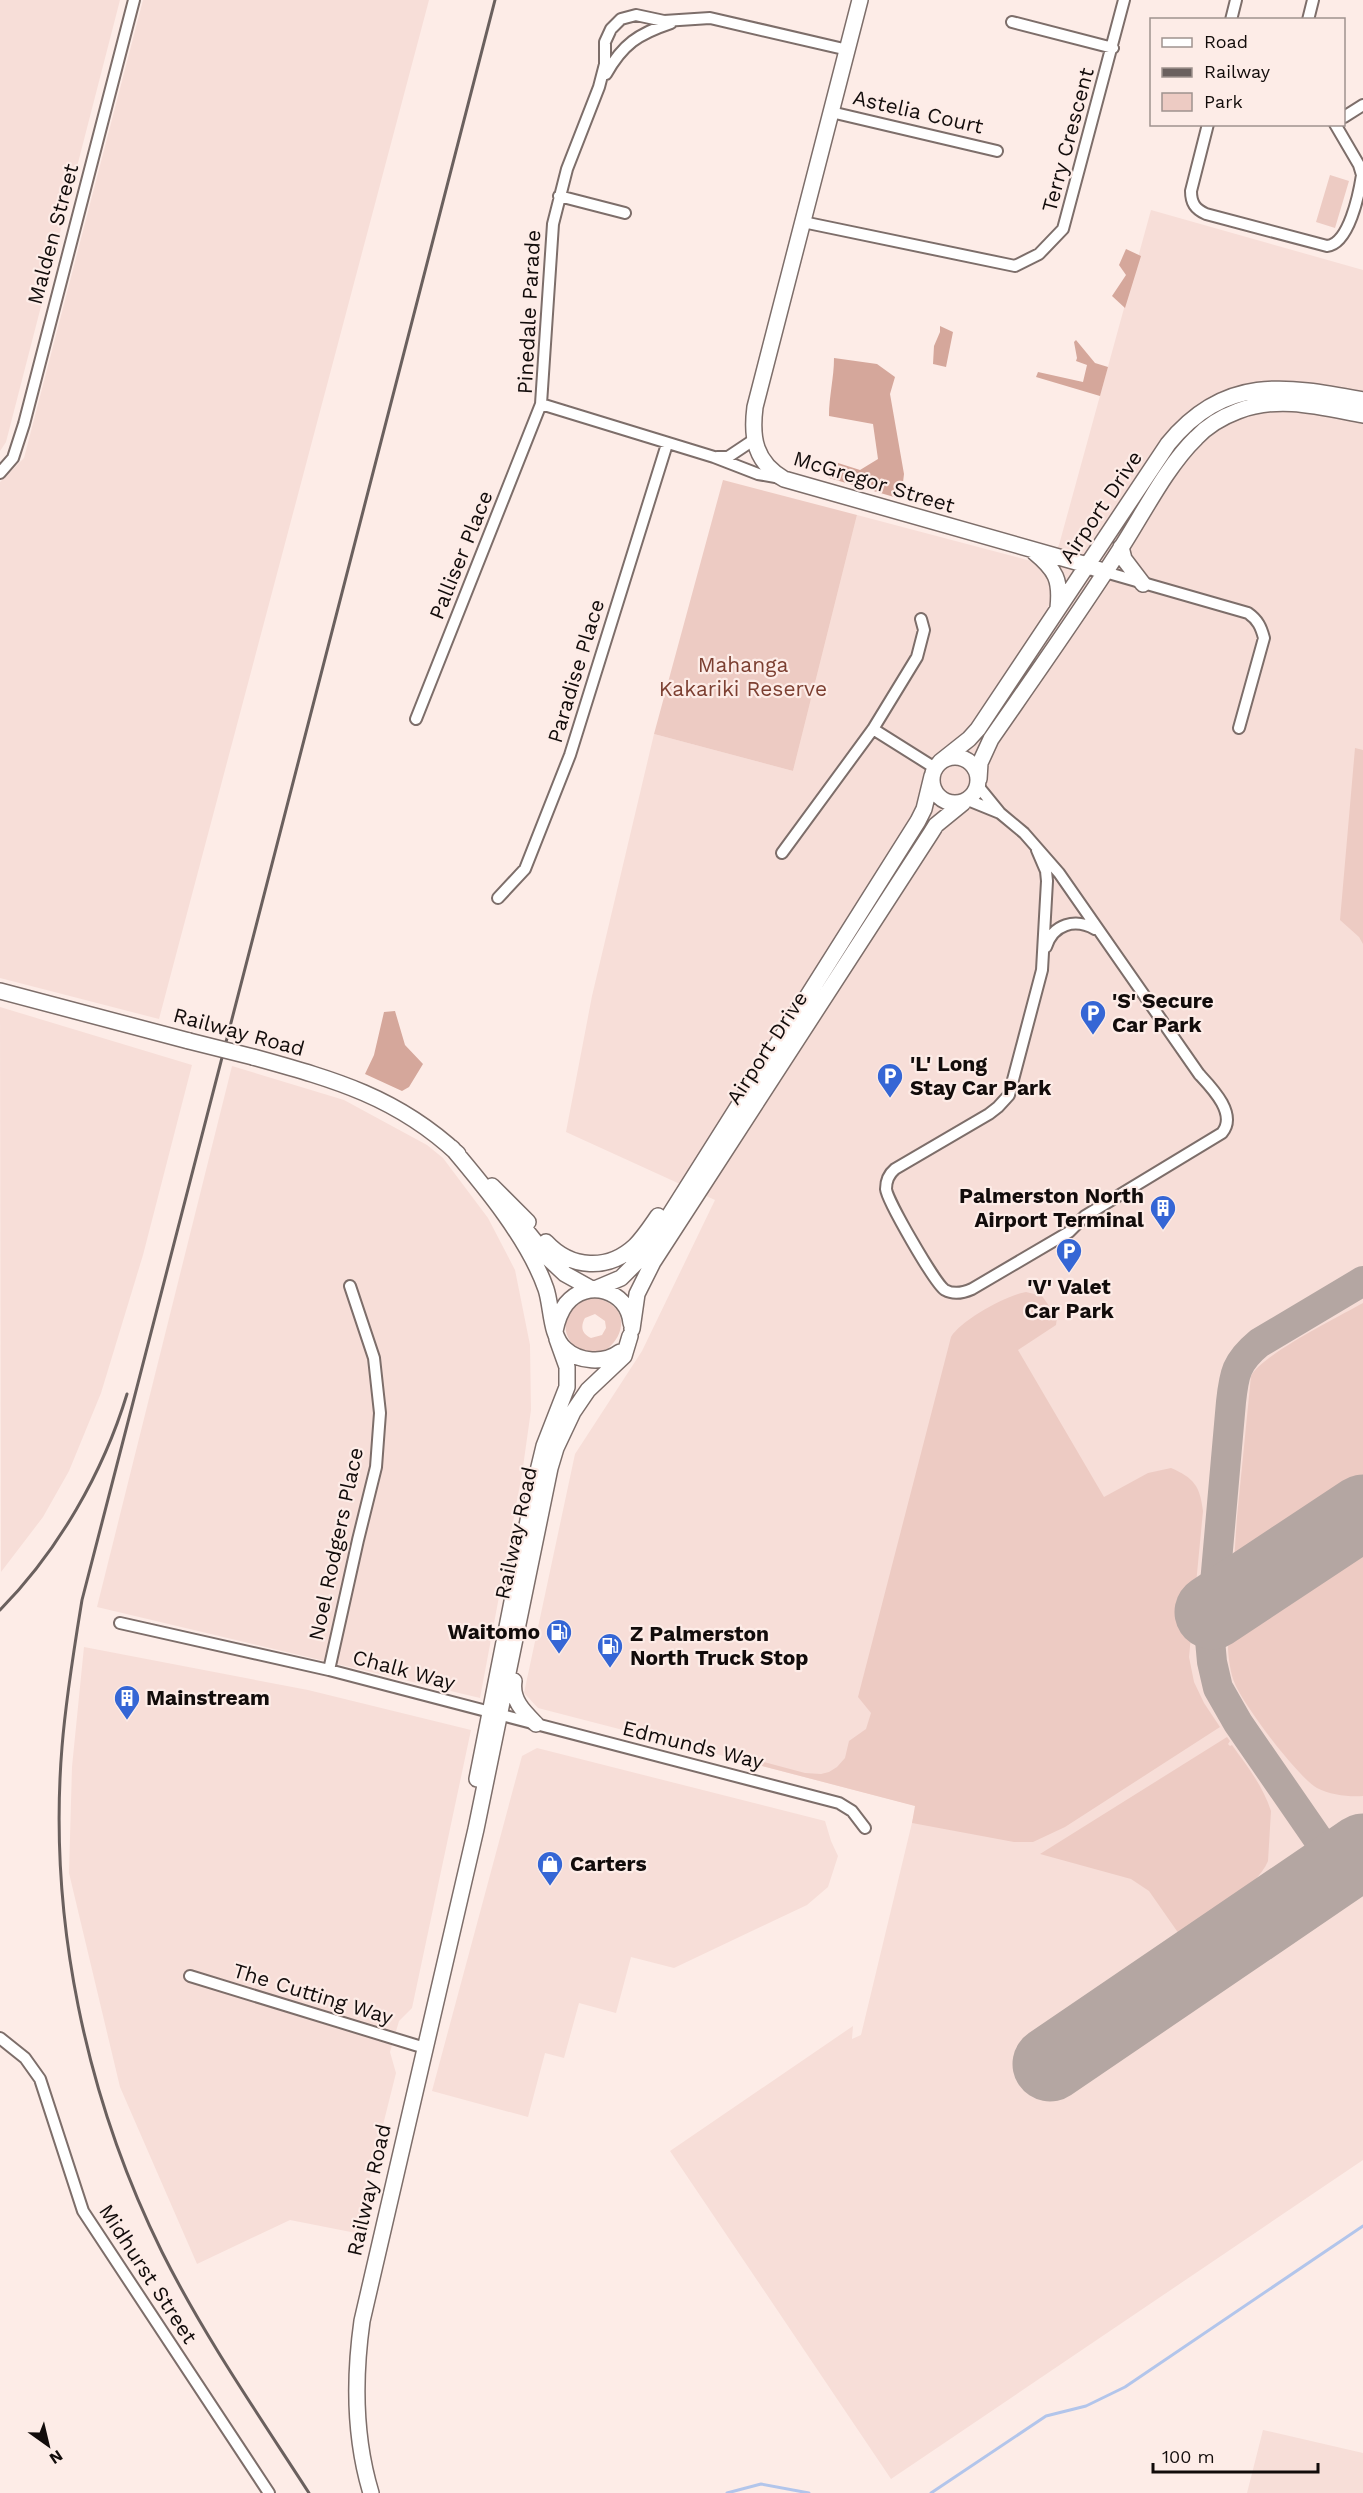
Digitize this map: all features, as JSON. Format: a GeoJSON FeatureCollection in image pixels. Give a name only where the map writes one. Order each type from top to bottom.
{"type":"FeatureCollection","features":[{"type":"Feature","properties":{"kind":"main road","name":"McGregor Street"},"geometry":{"type":"LineString","coordinates":[[860,0],[755,407],[755,439],[762,460],[771,471],[784,479],[1087,565],[1105,573]]}},
{"type":"Feature","properties":{"kind":"main road","name":"Airport Drive"},"geometry":{"type":"LineString","coordinates":[[593,1289],[621,1278],[638,1263],[918,821],[936,769],[978,729],[1178,432],[1204,411],[1234,396],[1266,388],[1299,389],[1363,400]]}},
{"type":"Feature","properties":{"kind":"main road","name":"Airport Drive"},"geometry":{"type":"LineString","coordinates":[[978,783],[980,763],[987,747],[1184,452],[1196,438],[1222,418],[1252,406],[1286,402],[1363,415]]}},
{"type":"Feature","properties":{"kind":"main road"},"geometry":{"type":"LineString","coordinates":[[1121,547],[1124,559],[1143,584]]}},
{"type":"Feature","properties":{"kind":"main road"},"geometry":{"type":"LineString","coordinates":[[1031,550],[1053,570],[1058,579],[1058,608]]}},
{"type":"Feature","properties":{"kind":"main road"},"geometry":{"type":"LineString","coordinates":[[954,756],[961,757],[974,765],[978,783],[965,801],[955,804],[940,798],[932,784],[936,769],[954,756]]}},
{"type":"Feature","properties":{"kind":"main road","name":"Airport Drive"},"geometry":{"type":"LineString","coordinates":[[631,1333],[637,1294],[652,1262],[936,825],[965,801]]}},
{"type":"Feature","properties":{"kind":"main road","name":"Railway Road"},"geometry":{"type":"LineString","coordinates":[[0,991],[253,1057],[356,1088],[411,1116],[452,1148],[486,1179],[549,1259],[566,1274],[593,1289]]}},
{"type":"Feature","properties":{"kind":"main road"},"geometry":{"type":"LineString","coordinates":[[486,1179],[562,1256],[581,1263],[603,1263],[617,1258],[636,1244],[713,1143]]}},
{"type":"Feature","properties":{"kind":"main road","name":"Railway Road"},"geometry":{"type":"LineString","coordinates":[[370,2493],[357,2419],[358,2352],[368,2286],[459,1901],[496,1714],[544,1446],[567,1387],[567,1366],[556,1335],[546,1291],[536,1265],[498,1206],[452,1148]]}},
{"type":"Feature","properties":{"kind":"main road"},"geometry":{"type":"LineString","coordinates":[[593,1289],[608,1292],[618,1298],[626,1307],[630,1317],[631,1333],[625,1347],[607,1360],[574,1355],[565,1349],[556,1335],[560,1313],[567,1302],[593,1289]]}},
{"type":"Feature","properties":{"kind":"main road","name":"Railway Road"},"geometry":{"type":"LineString","coordinates":[[496,1714],[530,1572],[545,1490],[559,1442],[573,1412],[588,1390],[627,1351],[631,1333]]}},
{"type":"Feature","properties":{"kind":"main road"},"geometry":{"type":"LineString","coordinates":[[530,1572],[527,1617],[513,1685],[514,1697],[521,1709],[536,1724]]}},
{"type":"Feature","properties":{"kind":"street","name":"Malden Street"},"geometry":{"type":"LineString","coordinates":[[0,473],[13,458],[24,424],[134,0]]}},
{"type":"Feature","properties":{"kind":"street","name":"Terry Crescent"},"geometry":{"type":"LineString","coordinates":[[803,222],[1015,266],[1039,254],[1063,229],[1124,0]]}},
{"type":"Feature","properties":{"kind":"street"},"geometry":{"type":"LineString","coordinates":[[1232,18],[1236,0]]}},
{"type":"Feature","properties":{"kind":"street"},"geometry":{"type":"LineString","coordinates":[[1308,18],[1313,0]]}},
{"type":"Feature","properties":{"kind":"street","name":"Pinedale Parade"},"geometry":{"type":"LineString","coordinates":[[784,479],[758,474],[714,457],[541,404],[553,224],[567,170],[599,87],[605,64],[605,42],[615,23],[628,16],[636,15],[664,21],[698,17],[717,19],[848,50]]}},
{"type":"Feature","properties":{"kind":"street","name":"Pinedale Parade"},"geometry":{"type":"LineString","coordinates":[[599,87],[623,48],[649,30],[680,20]]}},
{"type":"Feature","properties":{"kind":"street"},"geometry":{"type":"LineString","coordinates":[[1012,22],[1113,48]]}},
{"type":"Feature","properties":{"kind":"street"},"geometry":{"type":"LineString","coordinates":[[1345,116],[1363,105]]}},
{"type":"Feature","properties":{"kind":"street","name":"Astelia Court"},"geometry":{"type":"LineString","coordinates":[[831,112],[997,151]]}},
{"type":"Feature","properties":{"kind":"street"},"geometry":{"type":"LineString","coordinates":[[1207,126],[1191,191],[1192,201],[1201,212],[1327,246],[1335,245],[1343,236],[1358,210],[1362,172],[1336,126]]}},
{"type":"Feature","properties":{"kind":"street"},"geometry":{"type":"LineString","coordinates":[[560,196],[625,213]]}},
{"type":"Feature","properties":{"kind":"street","name":"Palliser Place"},"geometry":{"type":"LineString","coordinates":[[416,719],[541,404]]}},
{"type":"Feature","properties":{"kind":"street"},"geometry":{"type":"LineString","coordinates":[[714,457],[728,457],[755,439]]}},
{"type":"Feature","properties":{"kind":"street","name":"Paradise Place"},"geometry":{"type":"LineString","coordinates":[[498,898],[525,869],[570,755],[667,444]]}},
{"type":"Feature","properties":{"kind":"street","name":"McGregor Street"},"geometry":{"type":"LineString","coordinates":[[1105,573],[1248,614],[1262,627],[1264,638],[1239,728]]}},
{"type":"Feature","properties":{"kind":"street"},"geometry":{"type":"LineString","coordinates":[[782,853],[873,729],[917,657],[924,630],[921,619]]}},
{"type":"Feature","properties":{"kind":"street"},"geometry":{"type":"LineString","coordinates":[[873,729],[936,769]]}},
{"type":"Feature","properties":{"kind":"street"},"geometry":{"type":"LineString","coordinates":[[978,783],[1000,813],[1018,827],[1059,873],[1198,1074],[1211,1086],[1227,1113],[1227,1126],[1222,1133],[1085,1216],[1070,1232],[972,1289],[961,1293],[950,1292],[937,1283],[918,1255],[914,1240],[889,1199],[887,1180],[895,1169],[989,1114],[1006,1099],[1011,1090],[1048,941],[1059,928],[1076,923],[1097,930]]}},
{"type":"Feature","properties":{"kind":"street"},"geometry":{"type":"LineString","coordinates":[[965,801],[1000,813]]}},
{"type":"Feature","properties":{"kind":"street"},"geometry":{"type":"LineString","coordinates":[[1037,850],[1046,871],[1047,881],[1043,962]]}},
{"type":"Feature","properties":{"kind":"street","name":"Noel Rodgers Place"},"geometry":{"type":"LineString","coordinates":[[329,1670],[376,1467],[380,1413],[374,1358],[350,1286]]}},
{"type":"Feature","properties":{"kind":"street","name":"Chalk Way"},"geometry":{"type":"LineString","coordinates":[[120,1623],[329,1670],[496,1714]]}},
{"type":"Feature","properties":{"kind":"street","name":"Edmunds Way"},"geometry":{"type":"LineString","coordinates":[[496,1714],[839,1803],[852,1811],[865,1828]]}},
{"type":"Feature","properties":{"kind":"street","name":"The Cutting Way"},"geometry":{"type":"LineString","coordinates":[[190,1976],[425,2048]]}},
{"type":"Feature","properties":{"kind":"street","name":"Midhurst Street"},"geometry":{"type":"LineString","coordinates":[[0,2038],[25,2058],[40,2079],[83,2211],[269,2493]]}},
{"type":"Feature","properties":{"kind":"shaded area"},"geometry":{"type":"Polygon","coordinates":[[[0,0],[120,0],[6,442],[0,451],[0,0]]]}},
{"type":"Feature","properties":{"kind":"shaded area"},"geometry":{"type":"Polygon","coordinates":[[[143,0],[429,0],[159,1019],[0,978],[0,482],[24,458],[143,0]]]}},
{"type":"Feature","properties":{"kind":"shaded area"},"geometry":{"type":"Polygon","coordinates":[[[1151,210],[1363,270],[1363,2160],[891,2479],[670,2151],[853,2026],[852,2039],[861,2035],[916,1806],[538,1708],[524,1693],[575,1454],[642,1351],[715,1200],[566,1132],[592,996],[654,734],[793,771],[857,515],[1046,565],[1059,545],[1151,210]]]}},
{"type":"Feature","properties":{"kind":"shaded area"},"geometry":{"type":"Polygon","coordinates":[[[1126,249],[1141,256],[1125,308],[1112,296],[1126,275],[1119,265],[1126,249]]]}},
{"type":"Feature","properties":{"kind":"shaded area"},"geometry":{"type":"Polygon","coordinates":[[[940,326],[953,332],[946,367],[933,364],[934,346],[940,326]]]}},
{"type":"Feature","properties":{"kind":"shaded area"},"geometry":{"type":"Polygon","coordinates":[[[1076,340],[1095,363],[1108,367],[1100,396],[1036,377],[1038,372],[1083,382],[1087,365],[1076,361],[1074,342],[1076,340]]]}},
{"type":"Feature","properties":{"kind":"shaded area"},"geometry":{"type":"Polygon","coordinates":[[[834,358],[877,364],[895,377],[890,394],[904,474],[901,499],[829,478],[838,463],[860,470],[878,459],[873,424],[829,416],[834,358]]]}},
{"type":"Feature","properties":{"kind":"shaded area"},"geometry":{"type":"Polygon","coordinates":[[[0,1007],[192,1065],[143,1255],[101,1393],[69,1471],[43,1517],[1,1572],[0,1007]]]}},
{"type":"Feature","properties":{"kind":"shaded area"},"geometry":{"type":"Polygon","coordinates":[[[395,1011],[405,1045],[423,1064],[409,1087],[402,1091],[365,1074],[374,1055],[384,1012],[395,1011]]]}},
{"type":"Feature","properties":{"kind":"shaded area"},"geometry":{"type":"Polygon","coordinates":[[[232,1066],[344,1100],[427,1145],[443,1158],[488,1218],[515,1270],[530,1345],[531,1410],[522,1474],[480,1698],[97,1607],[232,1066]]]}},
{"type":"Feature","properties":{"kind":"shaded area"},"geometry":{"type":"Polygon","coordinates":[[[84,1647],[308,1690],[471,1730],[412,2008],[399,2021],[390,2052],[396,2073],[356,2233],[290,2220],[197,2264],[120,2087],[69,1873],[72,1767],[84,1647]]]}},
{"type":"Feature","properties":{"kind":"shaded area"},"geometry":{"type":"Polygon","coordinates":[[[537,1748],[825,1821],[838,1856],[828,1887],[807,1905],[674,1968],[631,1957],[616,2013],[579,2003],[564,2058],[545,2053],[528,2117],[432,2091],[522,1756],[537,1748]]]}},
{"type":"Feature","properties":{"kind":"shaded area"},"geometry":{"type":"Polygon","coordinates":[[[1263,2430],[1363,2453],[1363,2493],[1247,2493],[1263,2430]]]}},
{"type":"Feature","properties":{"kind":"green space"},"geometry":{"type":"Polygon","coordinates":[[[1330,175],[1349,181],[1335,228],[1316,222],[1330,175]]]}},
{"type":"Feature","properties":{"kind":"green space","name":"Mahanga Kakariki Reserve"},"geometry":{"type":"Polygon","coordinates":[[[723,480],[857,515],[793,771],[654,734],[723,480]]]}},
{"type":"Feature","properties":{"kind":"green space"},"geometry":{"type":"Polygon","coordinates":[[[1355,748],[1363,750],[1363,944],[1359,937],[1340,920],[1355,748]]]}},
{"type":"Feature","properties":{"kind":"green space"},"geometry":{"type":"Polygon","coordinates":[[[1026,1292],[1042,1296],[1057,1317],[1056,1325],[1018,1350],[1104,1497],[1148,1473],[1171,1468],[1185,1475],[1198,1489],[1203,1511],[1189,1657],[1194,1682],[1204,1703],[1220,1727],[1065,1827],[1033,1842],[1014,1842],[912,1823],[915,1806],[747,1762],[756,1760],[805,1773],[829,1772],[845,1758],[849,1741],[866,1729],[871,1713],[858,1697],[951,1337],[964,1323],[985,1309],[1026,1292]]]}},
{"type":"Feature","properties":{"kind":"green space"},"geometry":{"type":"Polygon","coordinates":[[[595,1298],[612,1305],[620,1316],[621,1328],[616,1340],[606,1349],[594,1354],[582,1352],[570,1341],[565,1326],[574,1307],[595,1298]],[[595,1314],[585,1318],[583,1330],[591,1338],[602,1335],[606,1328],[605,1321],[595,1314]]]}},
{"type":"Feature","properties":{"kind":"green space"},"geometry":{"type":"Polygon","coordinates":[[[1363,1303],[1363,1796],[1352,1796],[1334,1794],[1317,1788],[1286,1758],[1238,1690],[1231,1670],[1228,1649],[1237,1517],[1251,1376],[1258,1367],[1285,1347],[1363,1303]]]}},
{"type":"Feature","properties":{"kind":"green space"},"geometry":{"type":"Polygon","coordinates":[[[1227,1737],[1230,1741],[1228,1744],[1232,1745],[1259,1785],[1271,1811],[1268,1861],[1262,1872],[1241,1892],[1179,1934],[1149,1891],[1131,1879],[1040,1854],[1227,1737]]]}},
{"type":"Feature","properties":{"kind":"waterway"},"geometry":{"type":"LineString","coordinates":[[931,2493],[1046,2416],[1086,2406],[1125,2387],[1363,2226]]}},
{"type":"Feature","properties":{"kind":"waterway"},"geometry":{"type":"LineString","coordinates":[[727,2493],[761,2484],[809,2493]]}},
{"type":"Feature","properties":{"kind":"taxiway"},"geometry":{"type":"LineString","coordinates":[[1338,1868],[1238,1723],[1218,1688],[1210,1640],[1231,1402],[1237,1369],[1245,1356],[1259,1343],[1363,1281]]}},
{"type":"Feature","properties":{"kind":"runway"},"geometry":{"type":"LineString","coordinates":[[1212,1612],[1363,1512]]}},
{"type":"Feature","properties":{"kind":"runway"},"geometry":{"type":"LineString","coordinates":[[1050,2064],[1363,1851]]}},
{"type":"Feature","properties":{"kind":"railway"},"geometry":{"type":"LineString","coordinates":[[309,2493],[232,2374],[178,2283],[135,2193],[112,2132],[93,2070],[78,2006],[67,1942],[61,1877],[59,1812],[62,1747],[82,1600],[495,0]]}},
{"type":"Feature","properties":{"kind":"railway"},"geometry":{"type":"LineString","coordinates":[[0,1610],[41,1562],[76,1510],[105,1453],[127,1394]]}},
{"type":"Feature","properties":{"kind":"place","name":"'S' Secure Car Park"},"geometry":{"type":"Point","coordinates":[1093,1036]}},
{"type":"Feature","properties":{"kind":"place","name":"'L' Long Stay Car Park"},"geometry":{"type":"Point","coordinates":[890,1099]}},
{"type":"Feature","properties":{"kind":"place","name":"Palmerston North Airport Terminal"},"geometry":{"type":"Point","coordinates":[1163,1231]}},
{"type":"Feature","properties":{"kind":"place","name":"'V' Valet Car Park"},"geometry":{"type":"Point","coordinates":[1069,1274]}},
{"type":"Feature","properties":{"kind":"place","name":"Waitomo"},"geometry":{"type":"Point","coordinates":[559,1655]}},
{"type":"Feature","properties":{"kind":"place","name":"Z Palmerston North Truck Stop"},"geometry":{"type":"Point","coordinates":[610,1669]}},
{"type":"Feature","properties":{"kind":"place","name":"Mainstream"},"geometry":{"type":"Point","coordinates":[127,1721]}},
{"type":"Feature","properties":{"kind":"place","name":"Carters"},"geometry":{"type":"Point","coordinates":[550,1887]}}]}
